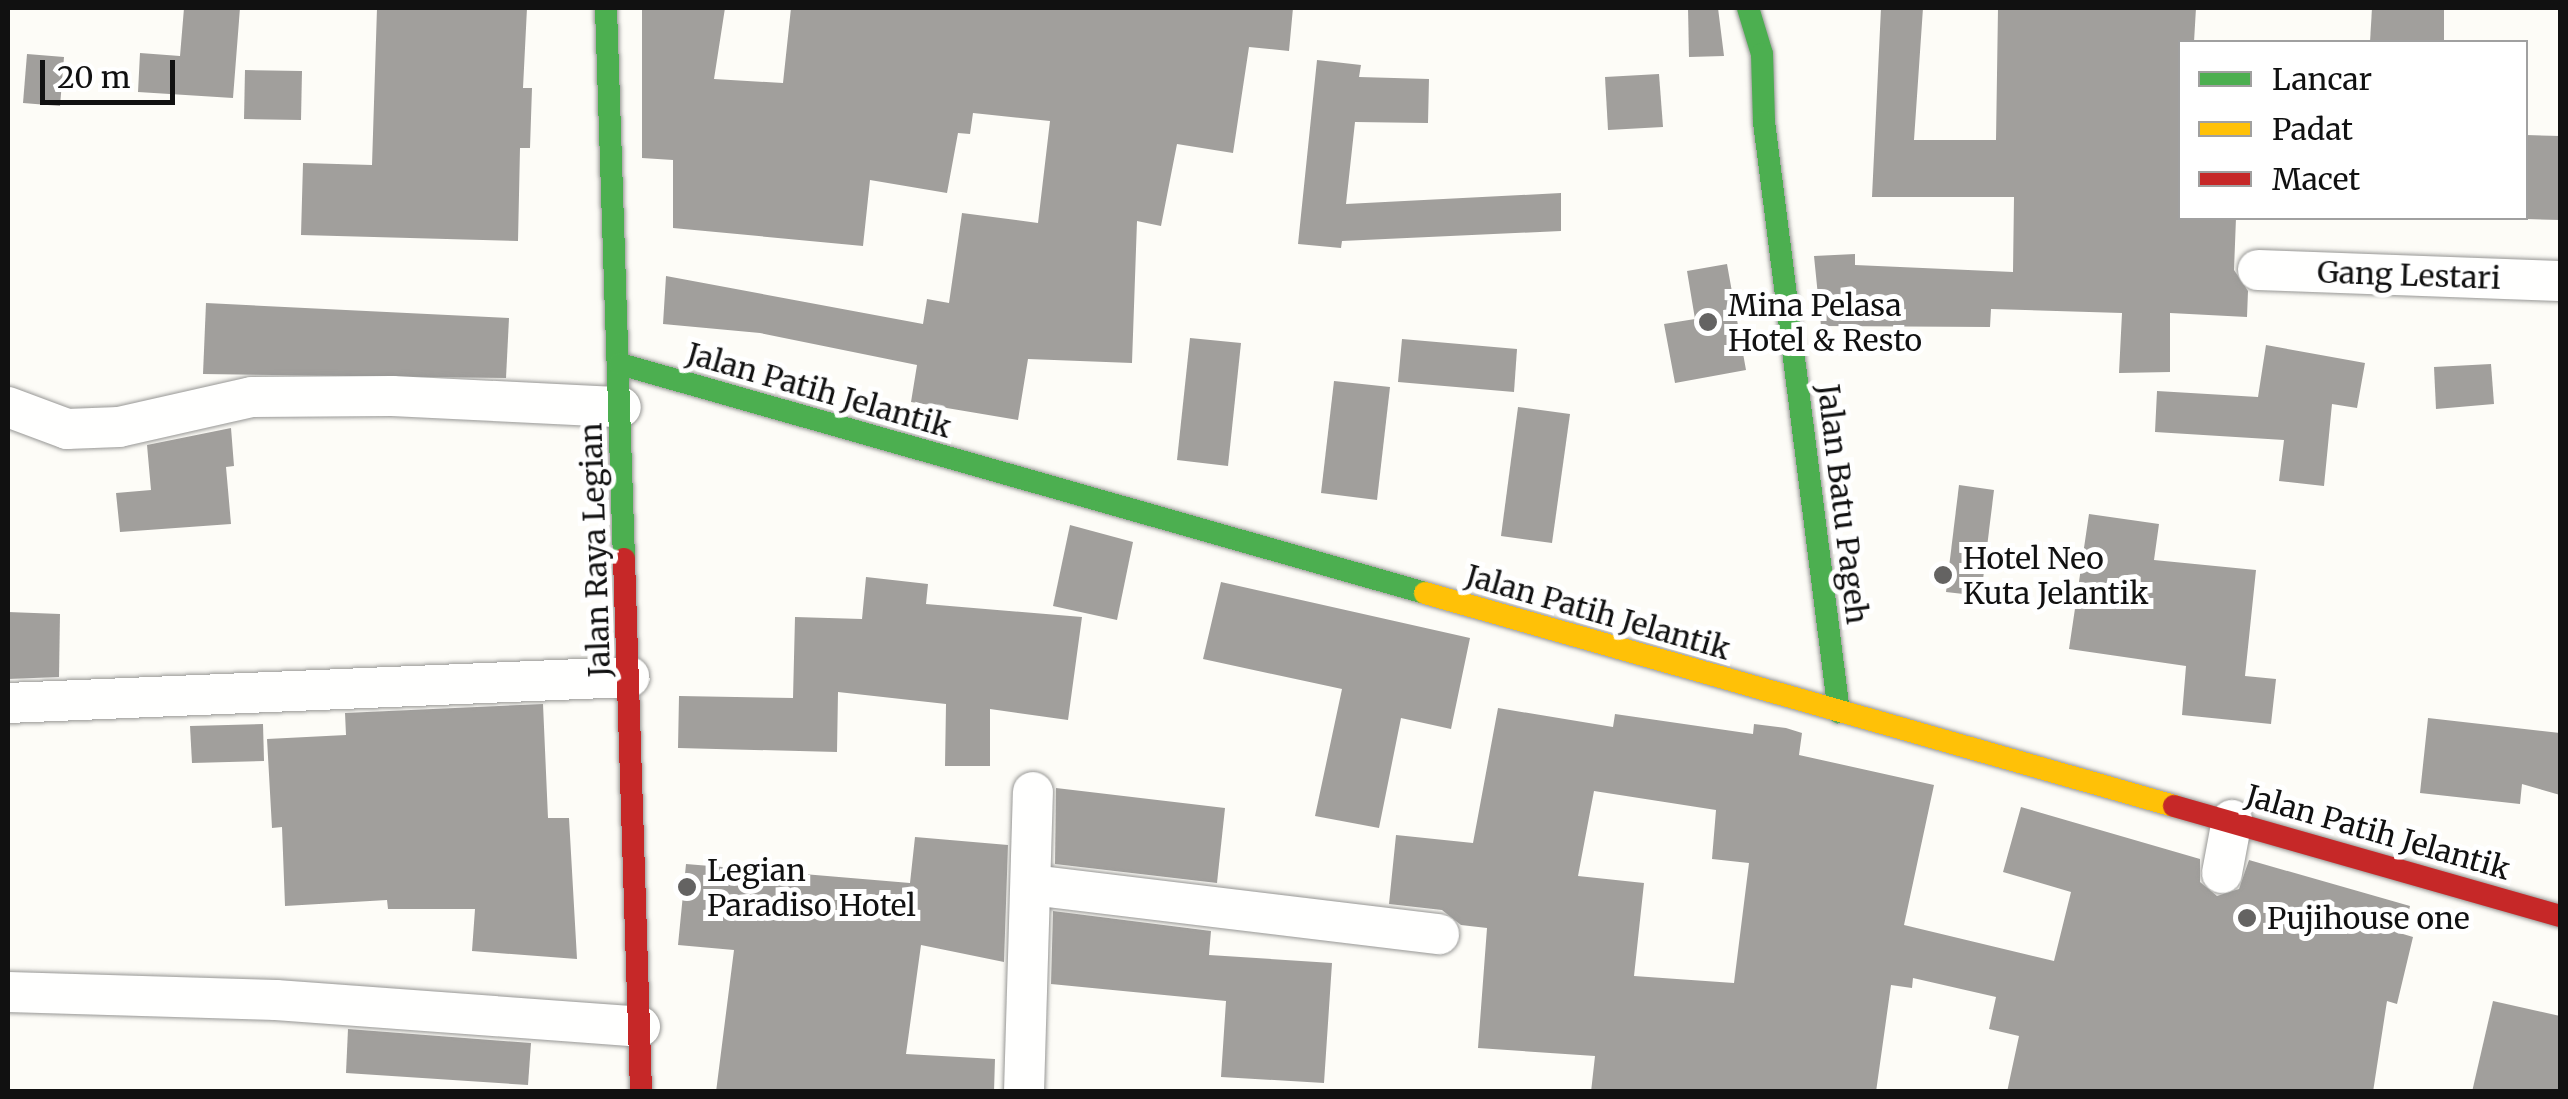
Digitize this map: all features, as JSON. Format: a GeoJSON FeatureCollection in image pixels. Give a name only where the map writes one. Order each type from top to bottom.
{"type":"FeatureCollection","features":[{"type":"Feature","properties":{"kind":"street","name":"Jalan Raya Legian"},"geometry":{"type":"LineString","coordinates":[[606,8],[642,1092]]}},
{"type":"Feature","properties":{"kind":"street","name":"Jalan Batu Pageh"},"geometry":{"type":"LineString","coordinates":[[1748,8],[1762,54],[1764,122],[1839,712]]}},
{"type":"Feature","properties":{"kind":"street","name":"Gang Lestari"},"geometry":{"type":"LineString","coordinates":[[2258,270],[2560,281]]}},
{"type":"Feature","properties":{"kind":"street","name":"Jalan Patih Jelantik"},"geometry":{"type":"LineString","coordinates":[[620,364],[2560,916]]}},
{"type":"Feature","properties":{"kind":"street"},"geometry":{"type":"LineString","coordinates":[[8,407],[39,422],[92,429],[252,397],[392,396],[621,407]]}},
{"type":"Feature","properties":{"kind":"street"},"geometry":{"type":"LineString","coordinates":[[8,704],[628,676]]}},
{"type":"Feature","properties":{"kind":"street"},"geometry":{"type":"LineString","coordinates":[[1024,1092],[1033,792]]}},
{"type":"Feature","properties":{"kind":"street"},"geometry":{"type":"LineString","coordinates":[[2222,873],[2232,820]]}},
{"type":"Feature","properties":{"kind":"street"},"geometry":{"type":"LineString","coordinates":[[1032,885],[1439,934]]}},
{"type":"Feature","properties":{"kind":"street"},"geometry":{"type":"LineString","coordinates":[[8,992],[276,1000],[640,1027]]}},
{"type":"Feature","properties":{"kind":"building"},"geometry":{"type":"Polygon","coordinates":[[[184,8],[240,8],[233,98],[138,92],[140,53],[180,56],[184,8]]]}},
{"type":"Feature","properties":{"kind":"building"},"geometry":{"type":"Polygon","coordinates":[[[377,8],[527,8],[523,88],[532,88],[530,148],[520,148],[518,241],[301,235],[303,163],[372,165],[377,8]]]}},
{"type":"Feature","properties":{"kind":"building"},"geometry":{"type":"Polygon","coordinates":[[[642,8],[725,8],[714,79],[783,83],[791,8],[1293,8],[1289,51],[1249,47],[1233,153],[1177,144],[1161,226],[1137,221],[1132,363],[1028,359],[1018,420],[911,402],[917,365],[760,333],[663,324],[666,276],[923,324],[927,299],[949,303],[962,213],[1038,223],[1050,121],[973,113],[970,134],[958,133],[947,193],[870,180],[863,246],[673,228],[673,160],[642,158],[642,8]]]}},
{"type":"Feature","properties":{"kind":"building"},"geometry":{"type":"Polygon","coordinates":[[[1688,8],[1718,8],[1724,56],[1689,57],[1688,8]]]}},
{"type":"Feature","properties":{"kind":"building"},"geometry":{"type":"Polygon","coordinates":[[[1881,8],[1923,8],[1914,140],[1996,140],[1998,8],[2196,8],[2194,40],[2178,40],[2178,220],[2236,220],[2234,270],[2248,291],[2247,317],[2170,313],[2170,372],[2119,373],[2122,313],[1991,309],[1990,327],[1821,326],[1814,256],[1855,254],[1855,265],[2013,272],[2014,197],[1872,197],[1881,8]]]}},
{"type":"Feature","properties":{"kind":"building"},"geometry":{"type":"Polygon","coordinates":[[[2372,8],[2444,8],[2444,40],[2370,40],[2372,8]]]}},
{"type":"Feature","properties":{"kind":"building"},"geometry":{"type":"Polygon","coordinates":[[[27,54],[64,57],[60,106],[23,103],[27,54]]]}},
{"type":"Feature","properties":{"kind":"building"},"geometry":{"type":"Polygon","coordinates":[[[1317,60],[1361,65],[1359,77],[1429,79],[1428,123],[1355,122],[1346,204],[1561,193],[1561,231],[1342,241],[1341,248],[1298,244],[1317,60]]]}},
{"type":"Feature","properties":{"kind":"building"},"geometry":{"type":"Polygon","coordinates":[[[245,70],[302,71],[301,120],[244,119],[245,70]]]}},
{"type":"Feature","properties":{"kind":"building"},"geometry":{"type":"Polygon","coordinates":[[[1659,74],[1663,127],[1608,130],[1605,77],[1659,74]]]}},
{"type":"Feature","properties":{"kind":"building"},"geometry":{"type":"Polygon","coordinates":[[[2528,135],[2560,136],[2560,220],[2528,219],[2528,135]]]}},
{"type":"Feature","properties":{"kind":"building","name":"Mina Pelasa Hotel & Resto"},"geometry":{"type":"Polygon","coordinates":[[[1727,264],[1746,370],[1675,383],[1664,324],[1695,319],[1687,271],[1727,264]]]}},
{"type":"Feature","properties":{"kind":"building"},"geometry":{"type":"Polygon","coordinates":[[[206,303],[509,318],[506,378],[203,374],[206,303]]]}},
{"type":"Feature","properties":{"kind":"building"},"geometry":{"type":"Polygon","coordinates":[[[1190,338],[1241,343],[1228,466],[1177,460],[1190,338]]]}},
{"type":"Feature","properties":{"kind":"building"},"geometry":{"type":"Polygon","coordinates":[[[1402,339],[1517,349],[1514,392],[1398,382],[1402,339]]]}},
{"type":"Feature","properties":{"kind":"building"},"geometry":{"type":"Polygon","coordinates":[[[2266,345],[2365,363],[2357,408],[2332,404],[2324,486],[2279,481],[2284,440],[2155,432],[2157,391],[2258,397],[2266,345]]]}},
{"type":"Feature","properties":{"kind":"building"},"geometry":{"type":"Polygon","coordinates":[[[2491,364],[2494,404],[2436,409],[2434,367],[2491,364]]]}},
{"type":"Feature","properties":{"kind":"building"},"geometry":{"type":"Polygon","coordinates":[[[1334,381],[1390,387],[1377,500],[1321,493],[1334,381]]]}},
{"type":"Feature","properties":{"kind":"building"},"geometry":{"type":"Polygon","coordinates":[[[1518,407],[1570,414],[1552,543],[1501,536],[1518,407]]]}},
{"type":"Feature","properties":{"kind":"building"},"geometry":{"type":"Polygon","coordinates":[[[231,428],[234,466],[226,467],[231,524],[120,532],[116,493],[151,490],[147,445],[231,428]]]}},
{"type":"Feature","properties":{"kind":"building"},"geometry":{"type":"Polygon","coordinates":[[[1959,485],[1994,490],[1981,596],[1946,592],[1959,485]]]}},
{"type":"Feature","properties":{"kind":"building"},"geometry":{"type":"Polygon","coordinates":[[[2089,514],[2159,524],[2154,560],[2256,570],[2245,676],[2276,679],[2271,724],[2182,715],[2186,666],[2069,649],[2089,514]]]}},
{"type":"Feature","properties":{"kind":"building"},"geometry":{"type":"Polygon","coordinates":[[[1070,525],[1133,542],[1117,620],[1053,606],[1070,525]]]}},
{"type":"Feature","properties":{"kind":"building"},"geometry":{"type":"Polygon","coordinates":[[[866,577],[928,584],[926,604],[1082,617],[1068,720],[990,709],[990,766],[945,766],[946,704],[838,692],[837,752],[678,748],[679,696],[793,698],[795,617],[862,619],[866,577]]]}},
{"type":"Feature","properties":{"kind":"building"},"geometry":{"type":"Polygon","coordinates":[[[1221,582],[1470,638],[1451,729],[1401,718],[1379,828],[1315,816],[1342,689],[1203,659],[1221,582]]]}},
{"type":"Feature","properties":{"kind":"building"},"geometry":{"type":"Polygon","coordinates":[[[8,612],[60,614],[59,677],[8,679],[8,612]]]}},
{"type":"Feature","properties":{"kind":"building"},"geometry":{"type":"Polygon","coordinates":[[[543,704],[548,818],[569,818],[577,959],[472,951],[475,909],[388,909],[387,900],[285,906],[282,827],[272,828],[267,739],[346,735],[345,713],[543,704]]]}},
{"type":"Feature","properties":{"kind":"building"},"geometry":{"type":"Polygon","coordinates":[[[1498,708],[1613,727],[1615,714],[1753,734],[1754,724],[1802,733],[1799,755],[1934,785],[1904,925],[2054,961],[2071,892],[2003,872],[2021,807],[2200,859],[2200,882],[2217,896],[2239,889],[2249,860],[2410,906],[2403,934],[2413,937],[2397,1004],[2387,1001],[2373,1092],[2007,1092],[2019,1036],[1989,1029],[1996,997],[1913,978],[1912,988],[1891,985],[1876,1092],[1591,1092],[1595,1056],[1478,1048],[1487,928],[1461,925],[1442,910],[1389,904],[1396,835],[1473,843],[1498,708]],[[1594,791],[1578,876],[1644,883],[1634,976],[1734,983],[1749,863],[1712,859],[1716,810],[1594,791]]]}},
{"type":"Feature","properties":{"kind":"building"},"geometry":{"type":"Polygon","coordinates":[[[2428,718],[2560,733],[2560,795],[2522,784],[2520,804],[2420,793],[2428,718]]]}},
{"type":"Feature","properties":{"kind":"building"},"geometry":{"type":"Polygon","coordinates":[[[263,724],[264,761],[192,763],[190,726],[263,724]]]}},
{"type":"Feature","properties":{"kind":"building"},"geometry":{"type":"Polygon","coordinates":[[[1056,788],[1225,808],[1217,883],[1055,864],[1056,788]]]}},
{"type":"Feature","properties":{"kind":"building"},"geometry":{"type":"Polygon","coordinates":[[[915,837],[1008,845],[1004,962],[921,945],[906,1054],[995,1059],[994,1092],[716,1092],[734,950],[678,945],[686,864],[910,883],[915,837]]]}},
{"type":"Feature","properties":{"kind":"building"},"geometry":{"type":"Polygon","coordinates":[[[1053,911],[1211,931],[1209,955],[1332,963],[1324,1083],[1221,1077],[1226,1001],[1051,984],[1053,911]]]}},
{"type":"Feature","properties":{"kind":"building"},"geometry":{"type":"Polygon","coordinates":[[[2493,1001],[2560,1016],[2560,1092],[2472,1092],[2493,1001]]]}},
{"type":"Feature","properties":{"kind":"building"},"geometry":{"type":"Polygon","coordinates":[[[348,1029],[531,1043],[528,1085],[346,1073],[348,1029]]]}},
{"type":"Feature","properties":{"kind":"traffic: fast"},"geometry":{"type":"LineString","coordinates":[[606,8],[624,559]]}},
{"type":"Feature","properties":{"kind":"traffic: fast"},"geometry":{"type":"LineString","coordinates":[[1748,8],[1762,54],[1764,122],[1839,712]]}},
{"type":"Feature","properties":{"kind":"traffic: fast"},"geometry":{"type":"LineString","coordinates":[[620,364],[1425,593]]}},
{"type":"Feature","properties":{"kind":"traffic: slow"},"geometry":{"type":"LineString","coordinates":[[1425,593],[2174,806]]}},
{"type":"Feature","properties":{"kind":"traffic: jam"},"geometry":{"type":"LineString","coordinates":[[624,559],[641,1092]]}},
{"type":"Feature","properties":{"kind":"traffic: jam"},"geometry":{"type":"LineString","coordinates":[[2174,806],[2560,916]]}},
{"type":"Feature","properties":{"kind":"place","name":"Mina Pelasa Hotel & Resto"},"geometry":{"type":"Point","coordinates":[1708,322]}},
{"type":"Feature","properties":{"kind":"place","name":"Hotel Neo Kuta Jelantik"},"geometry":{"type":"Point","coordinates":[1943,575]}},
{"type":"Feature","properties":{"kind":"place","name":"Legian Paradiso Hotel"},"geometry":{"type":"Point","coordinates":[687,887]}},
{"type":"Feature","properties":{"kind":"place","name":"Pujihouse one"},"geometry":{"type":"Point","coordinates":[2247,918]}}]}
